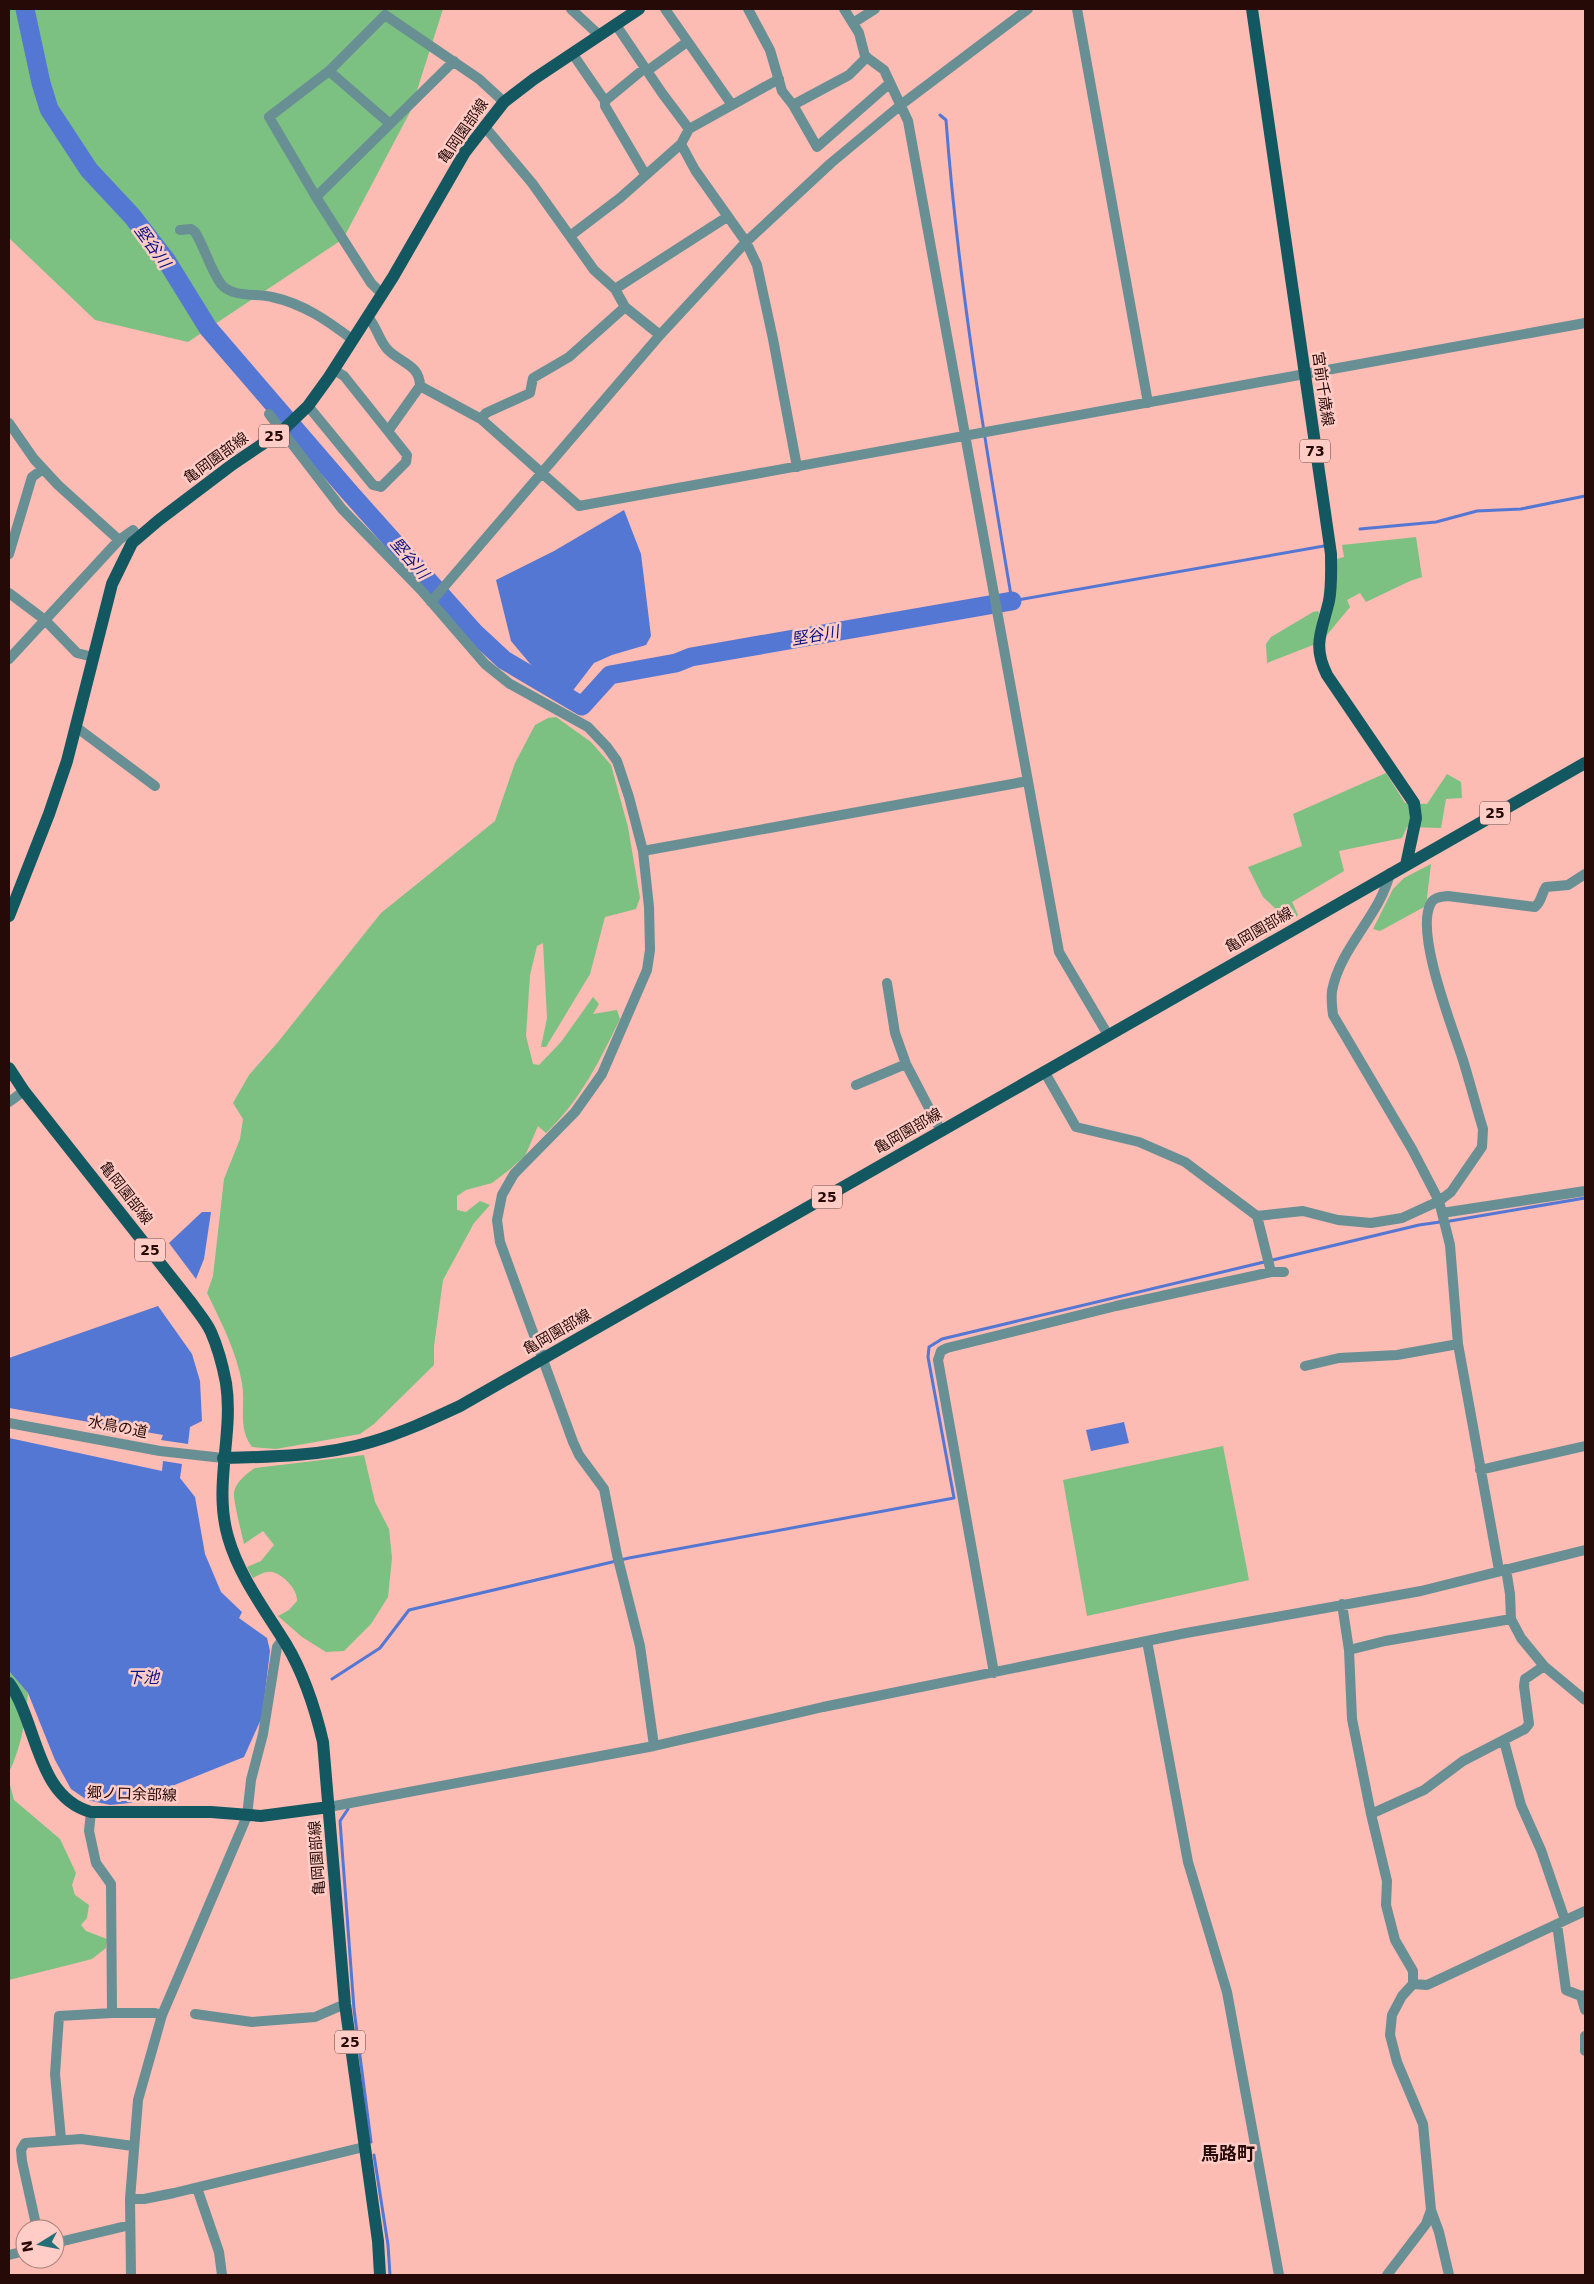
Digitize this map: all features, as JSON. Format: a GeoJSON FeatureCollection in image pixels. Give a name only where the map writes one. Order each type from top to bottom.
{"type":"FeatureCollection","features":[{"type":"Feature","properties":{"kind":"main road","name":"亀岡園部線"},"geometry":{"type":"LineString","coordinates":[[10,908],[48,814],[76,727],[112,584],[124,557],[138,537],[233,464],[282,431],[308,406],[368,317],[465,152],[504,102],[534,79],[639,9]]}},
{"type":"Feature","properties":{"kind":"main road","name":"宮前千歳線"},"geometry":{"type":"LineString","coordinates":[[1252,9],[1331,554],[1332,576],[1329,599],[1318,639],[1320,661],[1327,676],[1414,803],[1416,818],[1406,865]]}},
{"type":"Feature","properties":{"kind":"main road","name":"亀岡園部線"},"geometry":{"type":"LineString","coordinates":[[223,1458],[305,1454],[371,1442],[432,1419],[460,1406],[1585,762]]}},
{"type":"Feature","properties":{"kind":"main road","name":"亀岡園部線"},"geometry":{"type":"LineString","coordinates":[[9,1068],[24,1091],[184,1294],[211,1332],[226,1385],[227,1420],[223,1458],[222,1507],[228,1538],[238,1563],[305,1682],[316,1712],[323,1742],[330,1807],[345,2004],[378,2242],[380,2275]]}},
{"type":"Feature","properties":{"kind":"main road","name":"郷ノ口余部線"},"geometry":{"type":"LineString","coordinates":[[9,1684],[17,1696],[46,1771],[59,1793],[77,1808],[91,1812],[211,1812],[261,1816],[330,1807]]}},
{"type":"Feature","properties":{"kind":"street"},"geometry":{"type":"LineString","coordinates":[[571,9],[599,35]]}},
{"type":"Feature","properties":{"kind":"street"},"geometry":{"type":"LineString","coordinates":[[665,9],[732,105]]}},
{"type":"Feature","properties":{"kind":"street"},"geometry":{"type":"LineString","coordinates":[[748,9],[770,50],[782,92],[793,105],[818,147],[890,83]]}},
{"type":"Feature","properties":{"kind":"street"},"geometry":{"type":"LineString","coordinates":[[844,9],[853,23],[867,57],[884,70],[902,104],[908,121],[1059,952],[1108,1035]]}},
{"type":"Feature","properties":{"kind":"street"},"geometry":{"type":"LineString","coordinates":[[853,23],[874,9]]}},
{"type":"Feature","properties":{"kind":"street"},"geometry":{"type":"LineString","coordinates":[[432,602],[660,335],[746,242],[831,163],[902,104],[1028,9]]}},
{"type":"Feature","properties":{"kind":"street"},"geometry":{"type":"LineString","coordinates":[[1077,9],[1148,403]]}},
{"type":"Feature","properties":{"kind":"street"},"geometry":{"type":"LineString","coordinates":[[382,294],[371,283],[316,197],[269,117],[329,71],[385,15],[479,79],[504,102]]}},
{"type":"Feature","properties":{"kind":"street"},"geometry":{"type":"LineString","coordinates":[[616,25],[646,70],[689,128]]}},
{"type":"Feature","properties":{"kind":"street"},"geometry":{"type":"LineString","coordinates":[[605,101],[687,42]]}},
{"type":"Feature","properties":{"kind":"street"},"geometry":{"type":"LineString","coordinates":[[572,53],[605,101],[605,106],[645,174]]}},
{"type":"Feature","properties":{"kind":"street"},"geometry":{"type":"LineString","coordinates":[[793,105],[849,75],[867,57]]}},
{"type":"Feature","properties":{"kind":"street"},"geometry":{"type":"LineString","coordinates":[[316,197],[389,123],[454,62]]}},
{"type":"Feature","properties":{"kind":"street"},"geometry":{"type":"LineString","coordinates":[[329,71],[389,123]]}},
{"type":"Feature","properties":{"kind":"street"},"geometry":{"type":"LineString","coordinates":[[570,236],[620,198],[681,144],[689,128],[779,79]]}},
{"type":"Feature","properties":{"kind":"street"},"geometry":{"type":"LineString","coordinates":[[484,126],[532,183],[594,270],[615,289],[625,307],[660,335]]}},
{"type":"Feature","properties":{"kind":"street"},"geometry":{"type":"LineString","coordinates":[[681,144],[694,170],[746,242],[759,274],[797,467]]}},
{"type":"Feature","properties":{"kind":"street"},"geometry":{"type":"LineString","coordinates":[[615,289],[727,217]]}},
{"type":"Feature","properties":{"kind":"street"},"geometry":{"type":"LineString","coordinates":[[180,230],[191,229],[195,232],[222,285],[236,293],[271,296],[297,304],[329,321],[353,340]]}},
{"type":"Feature","properties":{"kind":"street"},"geometry":{"type":"LineString","coordinates":[[481,419],[486,413],[530,393],[533,378],[569,357],[625,307]]}},
{"type":"Feature","properties":{"kind":"street"},"geometry":{"type":"LineString","coordinates":[[368,317],[375,324],[388,350],[416,370],[420,378],[420,386],[388,431]]}},
{"type":"Feature","properties":{"kind":"street"},"geometry":{"type":"LineString","coordinates":[[420,386],[481,419],[579,506],[1585,323]]}},
{"type":"Feature","properties":{"kind":"street"},"geometry":{"type":"LineString","coordinates":[[308,406],[373,485],[381,487],[406,462],[407,455],[344,376],[334,370]]}},
{"type":"Feature","properties":{"kind":"street"},"geometry":{"type":"LineString","coordinates":[[269,414],[342,509],[432,602],[485,664],[510,684],[588,727],[607,747],[620,770],[643,851],[649,907],[650,950],[647,970],[602,1074],[575,1112],[514,1174],[502,1195],[497,1220],[500,1242],[579,1455],[604,1489],[617,1555],[640,1646],[654,1746]]}},
{"type":"Feature","properties":{"kind":"street"},"geometry":{"type":"LineString","coordinates":[[9,423],[43,469],[118,540]]}},
{"type":"Feature","properties":{"kind":"street"},"geometry":{"type":"LineString","coordinates":[[9,554],[32,477],[43,469]]}},
{"type":"Feature","properties":{"kind":"street"},"geometry":{"type":"LineString","coordinates":[[9,659],[118,540],[133,530],[138,537]]}},
{"type":"Feature","properties":{"kind":"street"},"geometry":{"type":"LineString","coordinates":[[9,593],[45,620],[77,653],[93,657]]}},
{"type":"Feature","properties":{"kind":"street"},"geometry":{"type":"LineString","coordinates":[[76,727],[155,786]]}},
{"type":"Feature","properties":{"kind":"street"},"geometry":{"type":"LineString","coordinates":[[643,851],[1028,781]]}},
{"type":"Feature","properties":{"kind":"street"},"geometry":{"type":"LineString","coordinates":[[1390,873],[1386,889],[1340,967],[1332,993],[1332,1015],[1412,1149],[1442,1213],[1450,1246],[1458,1344],[1480,1470],[1502,1569],[1510,1594],[1510,1619],[1521,1638],[1544,1666],[1585,1700]]}},
{"type":"Feature","properties":{"kind":"street"},"geometry":{"type":"LineString","coordinates":[[1257,1216],[1303,1211],[1338,1220],[1371,1223],[1386,1222],[1402,1218],[1438,1201],[1451,1192],[1482,1147],[1484,1140],[1483,1129],[1463,1061],[1432,965],[1426,915],[1430,904],[1436,897],[1448,896],[1535,907],[1540,902],[1546,887],[1568,885],[1585,874]]}},
{"type":"Feature","properties":{"kind":"street"},"geometry":{"type":"LineString","coordinates":[[887,983],[895,1034],[906,1064],[941,1132]]}},
{"type":"Feature","properties":{"kind":"street"},"geometry":{"type":"LineString","coordinates":[[856,1085],[906,1064]]}},
{"type":"Feature","properties":{"kind":"street"},"geometry":{"type":"LineString","coordinates":[[1044,1071],[1076,1127],[1139,1142],[1185,1162],[1257,1216],[1271,1272]]}},
{"type":"Feature","properties":{"kind":"street"},"geometry":{"type":"LineString","coordinates":[[9,1102],[24,1091]]}},
{"type":"Feature","properties":{"kind":"street"},"geometry":{"type":"LineString","coordinates":[[1442,1213],[1585,1192]]}},
{"type":"Feature","properties":{"kind":"street"},"geometry":{"type":"LineString","coordinates":[[994,1673],[938,1360],[941,1351],[1116,1306],[1271,1272],[1284,1272]]}},
{"type":"Feature","properties":{"kind":"street"},"geometry":{"type":"LineString","coordinates":[[1305,1366],[1339,1358],[1397,1355],[1458,1344]]}},
{"type":"Feature","properties":{"kind":"street","name":"水鳥の道"},"geometry":{"type":"LineString","coordinates":[[9,1422],[191,1456],[223,1458]]}},
{"type":"Feature","properties":{"kind":"street"},"geometry":{"type":"LineString","coordinates":[[1480,1470],[1585,1446]]}},
{"type":"Feature","properties":{"kind":"street"},"geometry":{"type":"LineString","coordinates":[[330,1807],[654,1746],[824,1707],[1147,1641],[1421,1591],[1502,1569],[1585,1550]]}},
{"type":"Feature","properties":{"kind":"street"},"geometry":{"type":"LineString","coordinates":[[1342,1604],[1349,1650],[1352,1719],[1387,1881],[1386,1905],[1395,1940],[1412,1971],[1413,1984],[1402,1996],[1392,2015],[1390,2035],[1397,2062],[1423,2124],[1431,2210],[1439,2232],[1449,2275]]}},
{"type":"Feature","properties":{"kind":"street"},"geometry":{"type":"LineString","coordinates":[[1349,1650],[1510,1619]]}},
{"type":"Feature","properties":{"kind":"street"},"geometry":{"type":"LineString","coordinates":[[131,2275],[130,2199],[138,2100],[162,2015],[247,1816],[251,1780],[263,1734],[277,1647],[282,1639]]}},
{"type":"Feature","properties":{"kind":"street"},"geometry":{"type":"LineString","coordinates":[[1147,1641],[1188,1862],[1227,1992],[1279,2275]]}},
{"type":"Feature","properties":{"kind":"street"},"geometry":{"type":"LineString","coordinates":[[1371,1814],[1424,1790],[1463,1761],[1525,1729],[1529,1724],[1524,1686],[1525,1679],[1544,1666]]}},
{"type":"Feature","properties":{"kind":"street"},"geometry":{"type":"LineString","coordinates":[[1504,1741],[1521,1805],[1541,1850],[1561,1922],[1566,1990],[1583,1995],[1585,2010]]}},
{"type":"Feature","properties":{"kind":"street"},"geometry":{"type":"LineString","coordinates":[[91,1812],[89,1831],[96,1863],[111,1884],[112,2013]]}},
{"type":"Feature","properties":{"kind":"street"},"geometry":{"type":"LineString","coordinates":[[1413,1984],[1427,1985],[1585,1911]]}},
{"type":"Feature","properties":{"kind":"street"},"geometry":{"type":"LineString","coordinates":[[195,2014],[252,2022],[315,2016],[345,2004]]}},
{"type":"Feature","properties":{"kind":"street"},"geometry":{"type":"LineString","coordinates":[[61,2139],[55,2074],[59,2016],[112,2013],[155,2013],[162,2015]]}},
{"type":"Feature","properties":{"kind":"street"},"geometry":{"type":"LineString","coordinates":[[1585,2036],[1585,2051]]}},
{"type":"Feature","properties":{"kind":"street"},"geometry":{"type":"LineString","coordinates":[[35,2219],[22,2161],[21,2150],[25,2143],[81,2139],[133,2146]]}},
{"type":"Feature","properties":{"kind":"street"},"geometry":{"type":"LineString","coordinates":[[130,2199],[144,2199],[197,2188],[364,2147]]}},
{"type":"Feature","properties":{"kind":"street"},"geometry":{"type":"LineString","coordinates":[[197,2188],[219,2252],[222,2275]]}},
{"type":"Feature","properties":{"kind":"street"},"geometry":{"type":"LineString","coordinates":[[1387,2275],[1426,2224],[1431,2210]]}},
{"type":"Feature","properties":{"kind":"street"},"geometry":{"type":"LineString","coordinates":[[65,2241],[130,2225]]}},
{"type":"Feature","properties":{"kind":"green space"},"geometry":{"type":"Polygon","coordinates":[[[9,9],[443,9],[410,112],[343,239],[188,342],[95,320],[9,238],[9,9]]]}},
{"type":"Feature","properties":{"kind":"green space"},"geometry":{"type":"Polygon","coordinates":[[[1416,537],[1422,577],[1366,602],[1360,593],[1347,600],[1350,607],[1326,636],[1323,636],[1336,559],[1344,557],[1342,545],[1416,537]]]}},
{"type":"Feature","properties":{"kind":"green space"},"geometry":{"type":"Polygon","coordinates":[[[1318,611],[1313,645],[1267,663],[1266,644],[1271,637],[1313,612],[1318,611]]]}},
{"type":"Feature","properties":{"kind":"green space"},"geometry":{"type":"Polygon","coordinates":[[[556,717],[591,742],[611,765],[628,827],[640,898],[636,909],[605,917],[590,974],[546,1047],[541,1047],[547,1018],[543,943],[537,946],[530,975],[526,1036],[533,1064],[539,1065],[561,1042],[593,997],[599,1004],[593,1014],[617,1010],[620,1019],[605,1050],[579,1094],[558,1121],[546,1133],[538,1126],[525,1156],[492,1183],[466,1190],[457,1196],[457,1210],[466,1212],[480,1201],[490,1205],[474,1223],[443,1280],[434,1346],[434,1365],[374,1424],[360,1434],[276,1449],[252,1447],[247,1439],[243,1424],[243,1392],[236,1359],[228,1336],[207,1293],[213,1276],[224,1179],[240,1139],[243,1119],[233,1103],[249,1075],[278,1042],[381,913],[495,821],[515,763],[535,725],[548,718],[556,717]]]}},
{"type":"Feature","properties":{"kind":"green space"},"geometry":{"type":"Polygon","coordinates":[[[1386,773],[1405,803],[1427,804],[1447,774],[1461,782],[1462,798],[1446,799],[1441,828],[1407,827],[1402,838],[1339,851],[1344,871],[1292,902],[1298,915],[1290,922],[1263,897],[1248,867],[1302,846],[1293,814],[1386,773]]]}},
{"type":"Feature","properties":{"kind":"green space"},"geometry":{"type":"Polygon","coordinates":[[[1431,864],[1426,906],[1380,931],[1373,929],[1393,889],[1404,878],[1431,864]]]}},
{"type":"Feature","properties":{"kind":"green space"},"geometry":{"type":"Polygon","coordinates":[[[1223,1446],[1249,1580],[1087,1616],[1063,1480],[1223,1446]]]}},
{"type":"Feature","properties":{"kind":"green space"},"geometry":{"type":"Polygon","coordinates":[[[364,1455],[375,1502],[389,1529],[392,1558],[388,1597],[371,1624],[344,1651],[326,1652],[302,1637],[278,1616],[289,1610],[297,1601],[295,1592],[289,1583],[281,1576],[272,1572],[253,1578],[247,1567],[261,1561],[274,1545],[263,1531],[244,1544],[234,1492],[239,1481],[255,1468],[364,1455]]]}},
{"type":"Feature","properties":{"kind":"green space"},"geometry":{"type":"Polygon","coordinates":[[[9,1671],[28,1693],[20,1743],[9,1772],[9,1671]]]}},
{"type":"Feature","properties":{"kind":"green space"},"geometry":{"type":"Polygon","coordinates":[[[9,1781],[14,1800],[60,1839],[76,1873],[72,1885],[75,1895],[89,1905],[87,1918],[81,1925],[86,1931],[107,1939],[106,1948],[92,1959],[9,1980],[9,1781]]]}},
{"type":"Feature","properties":{"kind":"water"},"geometry":{"type":"Polygon","coordinates":[[[624,510],[641,554],[651,636],[646,645],[612,655],[594,663],[571,693],[537,672],[511,641],[496,580],[554,551],[624,510]]]}},
{"type":"Feature","properties":{"kind":"water"},"geometry":{"type":"Polygon","coordinates":[[[202,1212],[211,1212],[204,1259],[196,1279],[169,1243],[202,1212]]]}},
{"type":"Feature","properties":{"kind":"water"},"geometry":{"type":"Polygon","coordinates":[[[158,1306],[192,1354],[200,1381],[202,1421],[190,1427],[188,1444],[161,1440],[163,1435],[9,1408],[9,1358],[158,1306]]]}},
{"type":"Feature","properties":{"kind":"water"},"geometry":{"type":"Polygon","coordinates":[[[1124,1422],[1129,1443],[1091,1451],[1086,1430],[1124,1422]]]}},
{"type":"Feature","properties":{"kind":"water","name":"下池"},"geometry":{"type":"Polygon","coordinates":[[[9,1438],[162,1471],[163,1461],[182,1464],[180,1478],[195,1497],[205,1554],[221,1592],[242,1612],[239,1618],[267,1638],[270,1651],[262,1717],[244,1757],[130,1803],[110,1805],[87,1800],[71,1789],[55,1760],[28,1693],[9,1671],[9,1438]]]}},
{"type":"Feature","properties":{"kind":"waterway","name":"堅谷川"},"geometry":{"type":"LineString","coordinates":[[25,9],[41,83],[49,109],[89,170],[132,216],[166,260],[208,328],[350,493],[475,633],[504,660],[582,706],[610,675],[676,663],[691,657],[1012,601]]}},
{"type":"Feature","properties":{"kind":"waterway"},"geometry":{"type":"LineString","coordinates":[[940,115],[946,120],[965,301],[982,422],[1012,601],[1324,546]]}},
{"type":"Feature","properties":{"kind":"waterway"},"geometry":{"type":"LineString","coordinates":[[1360,529],[1436,522],[1477,511],[1521,509],[1585,496]]}},
{"type":"Feature","properties":{"kind":"waterway"},"geometry":{"type":"LineString","coordinates":[[1450,1221],[1585,1198]]}},
{"type":"Feature","properties":{"kind":"waterway"},"geometry":{"type":"LineString","coordinates":[[332,1679],[380,1648],[409,1610],[629,1558],[954,1498],[928,1357],[929,1347],[942,1339],[1419,1225],[1440,1222]]}},
{"type":"Feature","properties":{"kind":"waterway"},"geometry":{"type":"LineString","coordinates":[[348,1809],[340,1821],[354,2009],[371,2142]]}},
{"type":"Feature","properties":{"kind":"waterway"},"geometry":{"type":"LineString","coordinates":[[374,2155],[388,2245],[390,2275]]}},
{"type":"Feature","properties":{"kind":"district","name":"馬路町"},"geometry":{"type":"Point","coordinates":[1228,2154]}}]}
